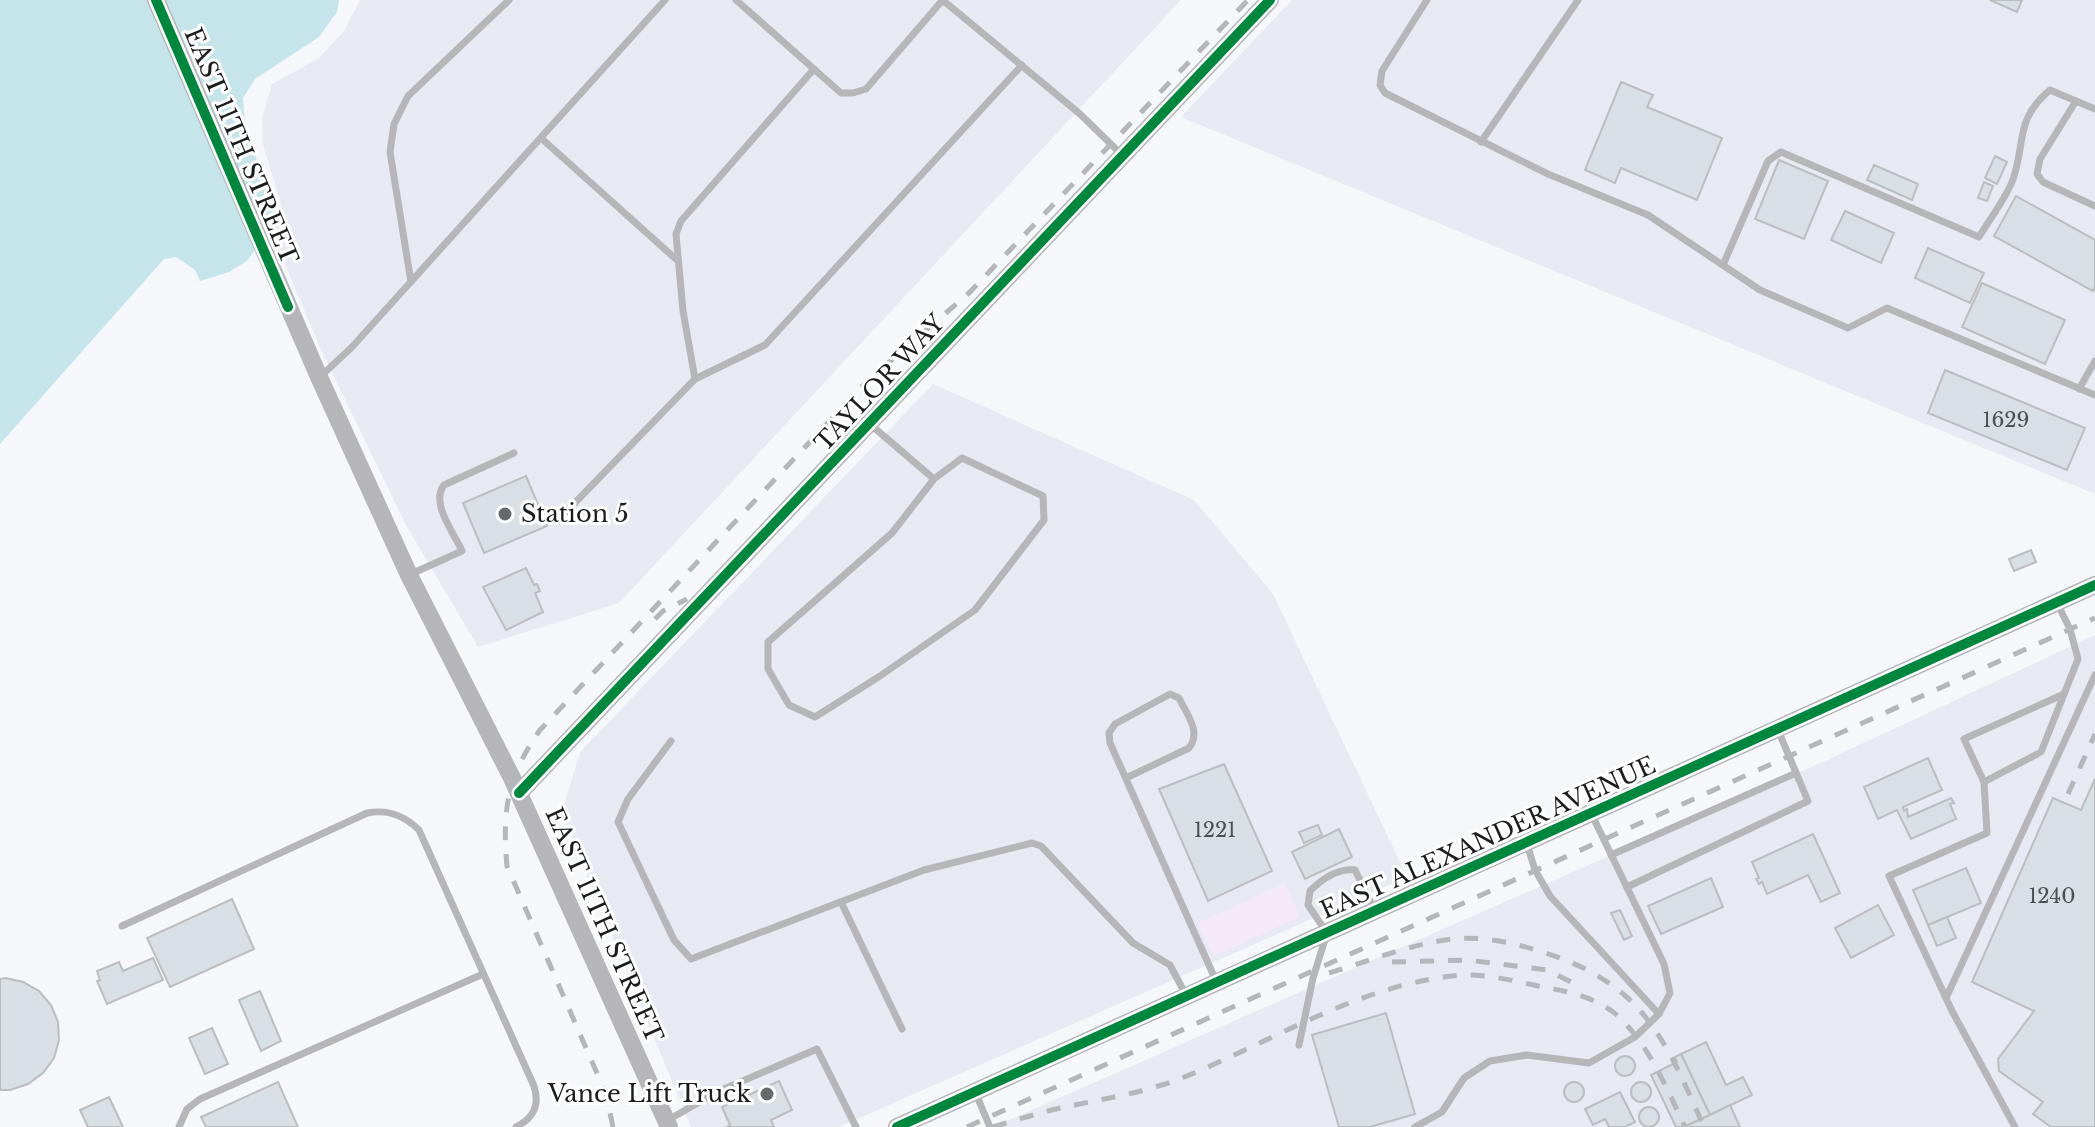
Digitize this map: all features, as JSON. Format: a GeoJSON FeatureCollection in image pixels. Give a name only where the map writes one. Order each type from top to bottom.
{"type":"FeatureCollection","features":[{"type":"Feature","properties":{"kind":"street","name":"EAST 11TH STREET"},"geometry":{"type":"LineString","coordinates":[[156,0],[288,307],[409,575],[519,793],[667,1124]]}},
{"type":"Feature","properties":{"kind":"street","name":"TAYLOR WAY"},"geometry":{"type":"LineString","coordinates":[[519,793],[1270,0]]}},
{"type":"Feature","properties":{"kind":"street","name":"EAST ALEXANDER AVENUE"},"geometry":{"type":"LineString","coordinates":[[897,1127],[2095,585]]}},
{"type":"Feature","properties":{"kind":"lane"},"geometry":{"type":"LineString","coordinates":[[411,282],[390,152],[394,124],[408,96],[509,0]]}},
{"type":"Feature","properties":{"kind":"lane"},"geometry":{"type":"LineString","coordinates":[[319,377],[352,347],[665,0]]}},
{"type":"Feature","properties":{"kind":"lane"},"geometry":{"type":"LineString","coordinates":[[736,0],[841,93],[866,89],[941,2],[950,2],[1123,155]]}},
{"type":"Feature","properties":{"kind":"lane"},"geometry":{"type":"LineString","coordinates":[[1427,0],[1382,71],[1380,85],[1385,93],[1548,174],[1648,215],[1760,290],[1848,328],[1887,308],[2095,395]]}},
{"type":"Feature","properties":{"kind":"lane"},"geometry":{"type":"LineString","coordinates":[[1481,142],[1578,0]]}},
{"type":"Feature","properties":{"kind":"lane"},"geometry":{"type":"LineString","coordinates":[[566,512],[695,379],[765,345],[1022,65]]}},
{"type":"Feature","properties":{"kind":"lane"},"geometry":{"type":"LineString","coordinates":[[695,379],[683,311],[676,234],[681,221],[814,69]]}},
{"type":"Feature","properties":{"kind":"lane"},"geometry":{"type":"LineString","coordinates":[[1723,265],[1768,161],[1781,152],[1979,237],[2012,182],[2023,129],[2036,102],[2050,90],[2095,109]]}},
{"type":"Feature","properties":{"kind":"lane"},"geometry":{"type":"LineString","coordinates":[[2076,101],[2040,159],[2037,174],[2043,182],[2095,206]]}},
{"type":"Feature","properties":{"kind":"lane"},"geometry":{"type":"LineString","coordinates":[[541,138],[678,261]]}},
{"type":"Feature","properties":{"kind":"lane"},"geometry":{"type":"LineString","coordinates":[[2079,389],[2095,361]]}},
{"type":"Feature","properties":{"kind":"lane"},"geometry":{"type":"LineString","coordinates":[[869,423],[934,479]]}},
{"type":"Feature","properties":{"kind":"lane"},"geometry":{"type":"LineString","coordinates":[[409,575],[462,551],[440,504],[440,489],[514,453]]}},
{"type":"Feature","properties":{"kind":"lane"},"geometry":{"type":"LineString","coordinates":[[962,458],[1043,496],[1044,520],[975,610],[815,717],[789,705],[768,669],[768,642],[892,533],[934,479],[962,458]]}},
{"type":"Feature","properties":{"kind":"lane"},"geometry":{"type":"LineString","coordinates":[[1984,782],[2041,752],[2078,659],[2070,629],[2057,603]]}},
{"type":"Feature","properties":{"kind":"lane"},"geometry":{"type":"LineString","coordinates":[[1946,998],[2095,675]]}},
{"type":"Feature","properties":{"kind":"lane"},"geometry":{"type":"LineString","coordinates":[[1126,778],[1189,748],[1195,741],[1195,731],[1179,698],[1170,694],[1115,724],[1109,733],[1110,743],[1217,983]]}},
{"type":"Feature","properties":{"kind":"lane"},"geometry":{"type":"LineString","coordinates":[[2015,1127],[1946,998],[1889,876],[1987,833],[1984,782],[1964,739],[2064,694]]}},
{"type":"Feature","properties":{"kind":"lane"},"geometry":{"type":"LineString","coordinates":[[1627,887],[1808,801],[1777,729]]}},
{"type":"Feature","properties":{"kind":"lane"},"geometry":{"type":"LineString","coordinates":[[671,741],[628,799],[618,822],[674,940],[691,959],[924,870],[1032,843],[1041,846],[1133,943],[1170,965],[1187,997]]}},
{"type":"Feature","properties":{"kind":"lane"},"geometry":{"type":"LineString","coordinates":[[1611,855],[1796,773]]}},
{"type":"Feature","properties":{"kind":"lane"},"geometry":{"type":"LineString","coordinates":[[122,926],[367,813],[385,812],[403,817],[419,830],[536,1092],[534,1112],[525,1123],[516,1127]]}},
{"type":"Feature","properties":{"kind":"lane"},"geometry":{"type":"LineString","coordinates":[[1415,1127],[1442,1112],[1464,1078],[1490,1061],[1527,1055],[1589,1063],[1635,1037],[1659,1014],[1670,993],[1664,964],[1591,813]]}},
{"type":"Feature","properties":{"kind":"lane"},"geometry":{"type":"LineString","coordinates":[[1527,843],[1535,870],[1550,896],[1659,1014]]}},
{"type":"Feature","properties":{"kind":"lane"},"geometry":{"type":"LineString","coordinates":[[1299,1045],[1313,978],[1327,933],[1308,905],[1310,891],[1320,881],[1344,869],[1355,870],[1375,911]]}},
{"type":"Feature","properties":{"kind":"lane"},"geometry":{"type":"LineString","coordinates":[[841,902],[902,1029]]}},
{"type":"Feature","properties":{"kind":"lane"},"geometry":{"type":"LineString","coordinates":[[179,1127],[187,1109],[200,1099],[483,974]]}},
{"type":"Feature","properties":{"kind":"lane"},"geometry":{"type":"LineString","coordinates":[[667,1124],[717,1092],[817,1049],[856,1127]]}},
{"type":"Feature","properties":{"kind":"lane"},"geometry":{"type":"LineString","coordinates":[[975,1092],[990,1127]]}},
{"type":"Feature","properties":{"kind":"shaded area"},"geometry":{"type":"Polygon","coordinates":[[[356,0],[1181,0],[619,603],[478,647],[406,525],[322,352],[270,229],[275,221],[259,146],[258,118],[275,78],[356,0]]]}},
{"type":"Feature","properties":{"kind":"shaded area"},"geometry":{"type":"Polygon","coordinates":[[[1292,0],[2095,0],[2095,494],[1181,117],[1292,0]]]}},
{"type":"Feature","properties":{"kind":"shaded area"},"geometry":{"type":"Polygon","coordinates":[[[933,384],[1194,500],[1273,594],[1407,877],[839,1127],[691,1127],[561,813],[581,751],[933,384]]]}},
{"type":"Feature","properties":{"kind":"shaded area"},"geometry":{"type":"Polygon","coordinates":[[[2095,635],[2095,1127],[993,1127],[1825,761],[2095,635]]]}},
{"type":"Feature","properties":{"kind":"shaded area"},"geometry":{"type":"Polygon","coordinates":[[[1285,883],[1300,917],[1214,956],[1198,923],[1285,883]]]}},
{"type":"Feature","properties":{"kind":"water"},"geometry":{"type":"Polygon","coordinates":[[[0,0],[356,0],[340,29],[275,78],[258,118],[259,146],[278,205],[275,221],[247,261],[229,272],[172,285],[0,468],[0,0]]]}},
{"type":"Feature","properties":{"kind":"pier"},"geometry":{"type":"Polygon","coordinates":[[[339,0],[360,0],[344,31],[318,59],[272,84],[262,119],[263,145],[282,207],[278,205],[246,136],[243,98],[255,79],[319,37],[337,12],[339,0]]]}},
{"type":"Feature","properties":{"kind":"pier"},"geometry":{"type":"Polygon","coordinates":[[[176,257],[195,270],[200,281],[174,289],[54,422],[0,472],[0,444],[164,259],[176,257]]]}},
{"type":"Feature","properties":{"kind":"building"},"geometry":{"type":"Polygon","coordinates":[[[1990,0],[2022,0],[2017,12],[1990,0]]]}},
{"type":"Feature","properties":{"kind":"building"},"geometry":{"type":"Polygon","coordinates":[[[1621,82],[1653,95],[1647,107],[1722,138],[1697,200],[1621,168],[1615,183],[1585,170],[1621,82]]]}},
{"type":"Feature","properties":{"kind":"building"},"geometry":{"type":"Polygon","coordinates":[[[1995,156],[2007,162],[1997,184],[1985,178],[1995,156]]]}},
{"type":"Feature","properties":{"kind":"building"},"geometry":{"type":"Polygon","coordinates":[[[1779,160],[1828,181],[1804,239],[1755,219],[1779,160]]]}},
{"type":"Feature","properties":{"kind":"building"},"geometry":{"type":"Polygon","coordinates":[[[1874,165],[1918,184],[1912,200],[1867,180],[1874,165]]]}},
{"type":"Feature","properties":{"kind":"building"},"geometry":{"type":"Polygon","coordinates":[[[1984,182],[1993,186],[1987,201],[1978,198],[1984,182]]]}},
{"type":"Feature","properties":{"kind":"building"},"geometry":{"type":"Polygon","coordinates":[[[2016,196],[2095,240],[2093,291],[1994,236],[2016,196]]]}},
{"type":"Feature","properties":{"kind":"building"},"geometry":{"type":"Polygon","coordinates":[[[1845,211],[1894,233],[1881,263],[1831,240],[1845,211]]]}},
{"type":"Feature","properties":{"kind":"building"},"geometry":{"type":"Polygon","coordinates":[[[1928,248],[1984,273],[1970,303],[1915,278],[1928,248]]]}},
{"type":"Feature","properties":{"kind":"building"},"geometry":{"type":"Polygon","coordinates":[[[1982,283],[2065,320],[2045,364],[1962,327],[1982,283]]]}},
{"type":"Feature","properties":{"kind":"building"},"geometry":{"type":"Polygon","coordinates":[[[1945,370],[2085,428],[2067,470],[1928,413],[1945,370]]]}},
{"type":"Feature","properties":{"kind":"building","name":"Station 5"},"geometry":{"type":"Polygon","coordinates":[[[526,476],[547,526],[484,553],[463,503],[526,476]]]}},
{"type":"Feature","properties":{"kind":"building"},"geometry":{"type":"Polygon","coordinates":[[[2031,550],[2036,562],[2014,571],[2009,559],[2031,550]]]}},
{"type":"Feature","properties":{"kind":"building"},"geometry":{"type":"Polygon","coordinates":[[[526,568],[540,591],[535,593],[543,612],[506,630],[483,587],[526,568]]]}},
{"type":"Feature","properties":{"kind":"building"},"geometry":{"type":"Polygon","coordinates":[[[1928,758],[1942,790],[1903,807],[1904,811],[1907,809],[1908,817],[1951,798],[1956,819],[1911,839],[1897,810],[1878,819],[1864,787],[1928,758]]]}},
{"type":"Feature","properties":{"kind":"building"},"geometry":{"type":"Polygon","coordinates":[[[1224,764],[1272,871],[1208,901],[1159,789],[1224,764]]]}},
{"type":"Feature","properties":{"kind":"building"},"geometry":{"type":"Polygon","coordinates":[[[2095,779],[2095,1127],[2051,1127],[2033,1114],[2043,1102],[1999,1071],[1998,1059],[2034,1011],[1972,982],[2053,798],[2081,810],[2095,779]]]}},
{"type":"Feature","properties":{"kind":"building"},"geometry":{"type":"Polygon","coordinates":[[[1318,825],[1322,835],[1304,843],[1299,832],[1318,825]]]}},
{"type":"Feature","properties":{"kind":"building"},"geometry":{"type":"Polygon","coordinates":[[[1339,829],[1352,857],[1305,879],[1292,852],[1339,829]]]}},
{"type":"Feature","properties":{"kind":"building"},"geometry":{"type":"Polygon","coordinates":[[[1813,834],[1840,893],[1821,902],[1808,875],[1767,894],[1762,882],[1759,884],[1756,879],[1759,878],[1752,862],[1813,834]]]}},
{"type":"Feature","properties":{"kind":"building"},"geometry":{"type":"Polygon","coordinates":[[[1966,868],[1981,903],[1928,925],[1913,890],[1966,868]]]}},
{"type":"Feature","properties":{"kind":"building"},"geometry":{"type":"Polygon","coordinates":[[[1711,878],[1723,907],[1661,934],[1648,906],[1711,878]]]}},
{"type":"Feature","properties":{"kind":"building"},"geometry":{"type":"Polygon","coordinates":[[[232,899],[254,949],[170,987],[147,938],[232,899]]]}},
{"type":"Feature","properties":{"kind":"building"},"geometry":{"type":"Polygon","coordinates":[[[1878,905],[1894,935],[1851,958],[1835,928],[1878,905]]]}},
{"type":"Feature","properties":{"kind":"building"},"geometry":{"type":"Polygon","coordinates":[[[1620,910],[1632,936],[1624,940],[1611,913],[1620,910]]]}},
{"type":"Feature","properties":{"kind":"building"},"geometry":{"type":"Polygon","coordinates":[[[1947,917],[1956,938],[1937,946],[1928,925],[1947,917]]]}},
{"type":"Feature","properties":{"kind":"building"},"geometry":{"type":"Polygon","coordinates":[[[153,958],[163,980],[107,1004],[97,981],[100,980],[97,971],[119,962],[123,971],[153,958]]]}},
{"type":"Feature","properties":{"kind":"building"},"geometry":{"type":"Polygon","coordinates":[[[0,979],[23,982],[39,991],[51,1005],[58,1022],[59,1040],[54,1058],[43,1073],[28,1084],[0,1090],[0,979]]]}},
{"type":"Feature","properties":{"kind":"building"},"geometry":{"type":"Polygon","coordinates":[[[260,991],[281,1041],[261,1051],[239,1000],[260,991]]]}},
{"type":"Feature","properties":{"kind":"building"},"geometry":{"type":"Polygon","coordinates":[[[1386,1013],[1415,1114],[1370,1127],[1339,1127],[1312,1035],[1386,1013]]]}},
{"type":"Feature","properties":{"kind":"building"},"geometry":{"type":"Polygon","coordinates":[[[212,1028],[228,1064],[205,1074],[189,1038],[212,1028]]]}},
{"type":"Feature","properties":{"kind":"building"},"geometry":{"type":"Polygon","coordinates":[[[1706,1042],[1726,1085],[1743,1077],[1752,1095],[1710,1115],[1681,1054],[1706,1042]]]}},
{"type":"Feature","properties":{"kind":"building"},"geometry":{"type":"Polygon","coordinates":[[[1681,1054],[1710,1115],[1684,1127],[1676,1127],[1651,1075],[1677,1062],[1675,1057],[1681,1054]]]}},
{"type":"Feature","properties":{"kind":"building"},"geometry":{"type":"Polygon","coordinates":[[[1625,1056],[1632,1059],[1635,1066],[1632,1073],[1625,1076],[1618,1073],[1615,1066],[1618,1059],[1625,1056]]]}},
{"type":"Feature","properties":{"kind":"building","name":"Vance Lift Truck"},"geometry":{"type":"Polygon","coordinates":[[[779,1081],[792,1110],[771,1120],[774,1127],[727,1127],[730,1125],[722,1107],[779,1081]]]}},
{"type":"Feature","properties":{"kind":"building"},"geometry":{"type":"Polygon","coordinates":[[[278,1082],[298,1127],[206,1127],[201,1117],[278,1082]]]}},
{"type":"Feature","properties":{"kind":"building"},"geometry":{"type":"Polygon","coordinates":[[[1574,1082],[1581,1085],[1584,1092],[1581,1099],[1574,1102],[1567,1099],[1564,1092],[1567,1085],[1574,1082]]]}},
{"type":"Feature","properties":{"kind":"building"},"geometry":{"type":"Polygon","coordinates":[[[1641,1082],[1648,1085],[1651,1092],[1648,1099],[1641,1102],[1634,1099],[1631,1092],[1634,1085],[1641,1082]]]}},
{"type":"Feature","properties":{"kind":"building"},"geometry":{"type":"Polygon","coordinates":[[[1620,1092],[1635,1122],[1625,1127],[1609,1127],[1605,1119],[1593,1125],[1585,1109],[1620,1092]]]}},
{"type":"Feature","properties":{"kind":"building"},"geometry":{"type":"Polygon","coordinates":[[[109,1097],[123,1127],[88,1127],[80,1110],[109,1097]]]}},
{"type":"Feature","properties":{"kind":"building"},"geometry":{"type":"Polygon","coordinates":[[[1730,1105],[1740,1127],[1684,1127],[1710,1115],[1730,1105]]]}},
{"type":"Feature","properties":{"kind":"building"},"geometry":{"type":"Polygon","coordinates":[[[1649,1107],[1656,1110],[1659,1117],[1656,1124],[1649,1127],[1642,1124],[1639,1117],[1642,1110],[1649,1107]]]}},
{"type":"Feature","properties":{"kind":"railway"},"geometry":{"type":"LineString","coordinates":[[613,1127],[606,1094],[507,866],[505,828],[509,795],[529,747],[540,730],[866,382],[969,293],[1248,0]]}},
{"type":"Feature","properties":{"kind":"railway"},"geometry":{"type":"LineString","coordinates":[[655,619],[663,611],[687,599]]}},
{"type":"Feature","properties":{"kind":"railway"},"geometry":{"type":"LineString","coordinates":[[967,1127],[2095,618]]}},
{"type":"Feature","properties":{"kind":"railway"},"geometry":{"type":"LineString","coordinates":[[2068,794],[2095,734]]}},
{"type":"Feature","properties":{"kind":"railway"},"geometry":{"type":"LineString","coordinates":[[1329,973],[1390,953],[1462,938],[1516,944],[1572,963],[1601,978],[1644,1015],[1675,1064],[1704,1127]]}},
{"type":"Feature","properties":{"kind":"railway"},"geometry":{"type":"LineString","coordinates":[[1392,962],[1467,960],[1547,970],[1583,988]]}},
{"type":"Feature","properties":{"kind":"railway"},"geometry":{"type":"LineString","coordinates":[[993,1127],[1054,1109],[1159,1086],[1349,1003],[1417,982],[1463,975],[1498,978],[1565,991],[1616,1014],[1643,1046],[1659,1072],[1685,1127]]}},
{"type":"Feature","properties":{"kind":"cycle path"},"geometry":{"type":"LineString","coordinates":[[156,0],[288,307]]}},
{"type":"Feature","properties":{"kind":"cycle path"},"geometry":{"type":"LineString","coordinates":[[519,793],[1270,0]]}},
{"type":"Feature","properties":{"kind":"cycle path"},"geometry":{"type":"LineString","coordinates":[[897,1127],[2095,585]]}},
{"type":"Feature","properties":{"kind":"place","name":"Station 5"},"geometry":{"type":"Point","coordinates":[505,514]}},
{"type":"Feature","properties":{"kind":"place","name":"Vance Lift Truck"},"geometry":{"type":"Point","coordinates":[767,1094]}}]}
